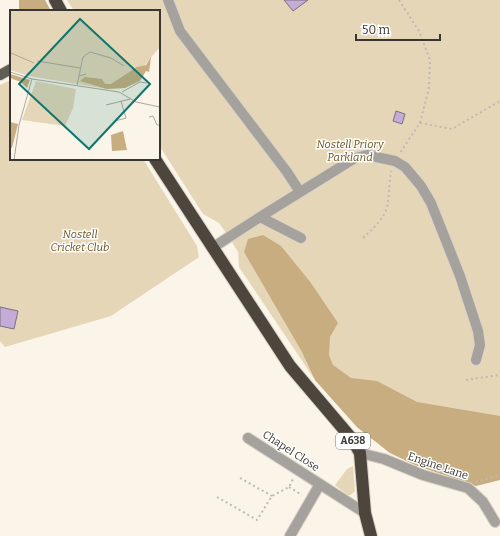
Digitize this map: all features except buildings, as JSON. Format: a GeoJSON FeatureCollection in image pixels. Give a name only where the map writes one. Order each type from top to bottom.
{"type":"FeatureCollection","features":[{"type":"Feature","properties":{"kind":"highway"},"geometry":{"type":"LineString","coordinates":[[55,0],[60,10]]}},
{"type":"Feature","properties":{"kind":"highway","name":"A638"},"geometry":{"type":"LineString","coordinates":[[156,160],[290,366],[352,439],[360,453],[365,513],[371,536]]}},
{"type":"Feature","properties":{"kind":"main road"},"geometry":{"type":"LineString","coordinates":[[0,75],[10,70]]}},
{"type":"Feature","properties":{"kind":"street"},"geometry":{"type":"LineString","coordinates":[[168,0],[180,31],[287,172],[300,192]]}},
{"type":"Feature","properties":{"kind":"street"},"geometry":{"type":"LineString","coordinates":[[212,248],[355,158],[366,155],[395,161],[413,175],[431,202],[460,276],[478,331],[480,345],[476,360]]}},
{"type":"Feature","properties":{"kind":"street"},"geometry":{"type":"LineString","coordinates":[[260,217],[301,238]]}},
{"type":"Feature","properties":{"kind":"street","name":"Chapel Close"},"geometry":{"type":"LineString","coordinates":[[248,438],[365,513]]}},
{"type":"Feature","properties":{"kind":"street","name":"Engine Lane"},"geometry":{"type":"LineString","coordinates":[[360,453],[384,459],[423,475],[468,488],[483,502],[495,522]]}},
{"type":"Feature","properties":{"kind":"street","name":"Chapel Close"},"geometry":{"type":"LineString","coordinates":[[290,536],[320,484]]}},
{"type":"Feature","properties":{"kind":"path"},"geometry":{"type":"LineString","coordinates":[[363,238],[384,216],[389,203],[390,171],[420,123],[429,88],[430,60],[419,31],[399,0]]}},
{"type":"Feature","properties":{"kind":"path"},"geometry":{"type":"LineString","coordinates":[[420,123],[452,129],[500,101]]}},
{"type":"Feature","properties":{"kind":"path"},"geometry":{"type":"LineString","coordinates":[[466,380],[500,375]]}},
{"type":"Feature","properties":{"kind":"path"},"geometry":{"type":"LineString","coordinates":[[217,496],[257,520],[272,496],[289,487],[298,470]]}},
{"type":"Feature","properties":{"kind":"path","name":"Engine Lane"},"geometry":{"type":"LineString","coordinates":[[468,484],[500,476]]}},
{"type":"Feature","properties":{"kind":"path"},"geometry":{"type":"LineString","coordinates":[[240,478],[272,496]]}},
{"type":"Feature","properties":{"kind":"path"},"geometry":{"type":"LineString","coordinates":[[289,487],[310,500]]}},
{"type":"Feature","properties":{"kind":"green space","name":"Nostell Priory Parkland"},"geometry":{"type":"Polygon","coordinates":[[[67,0],[500,0],[500,452],[452,455],[390,453],[357,427],[315,380],[239,267],[238,252],[229,237],[219,223],[203,214],[160,147],[160,10],[73,10],[67,0]]]}},
{"type":"Feature","properties":{"kind":"green space","name":"Nostell Cricket Club"},"geometry":{"type":"Polygon","coordinates":[[[10,80],[10,160],[144,160],[197,246],[199,257],[111,316],[5,347],[0,341],[0,85],[10,80]]]}},
{"type":"Feature","properties":{"kind":"green space"},"geometry":{"type":"Polygon","coordinates":[[[353,466],[355,491],[351,495],[347,495],[335,485],[347,469],[353,466]]]}},
{"type":"Feature","properties":{"kind":"shaded area"},"geometry":{"type":"Polygon","coordinates":[[[19,0],[45,0],[50,10],[19,10],[19,0]]]}},
{"type":"Feature","properties":{"kind":"shaded area"},"geometry":{"type":"Polygon","coordinates":[[[263,235],[281,246],[311,283],[338,323],[330,337],[329,355],[333,365],[351,378],[377,381],[417,402],[500,416],[500,480],[476,486],[415,465],[390,453],[357,427],[315,380],[302,352],[244,252],[248,239],[263,235]]]}}]}
